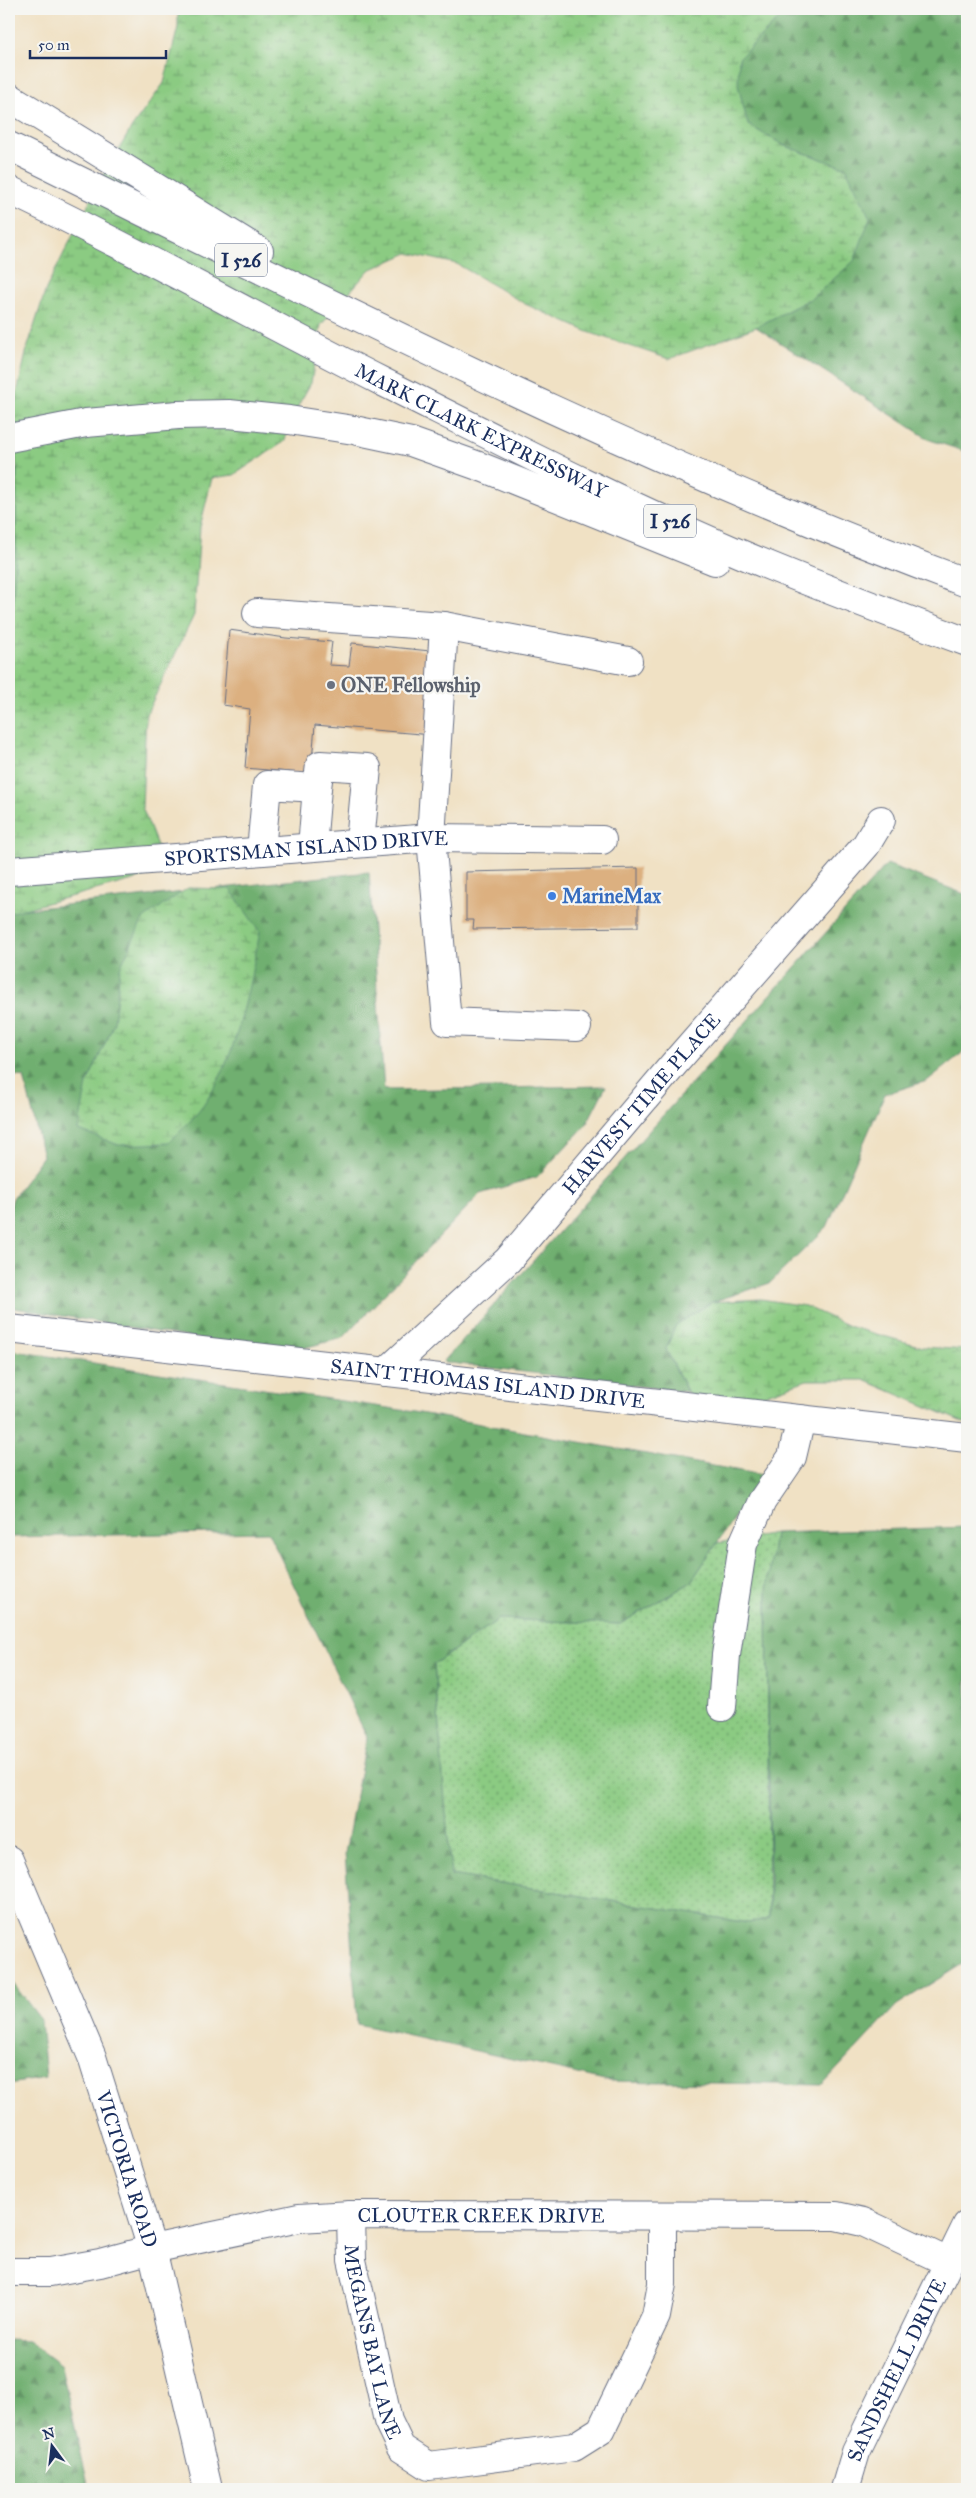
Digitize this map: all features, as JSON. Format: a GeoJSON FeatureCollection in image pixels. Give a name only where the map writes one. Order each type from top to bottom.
{"type":"FeatureCollection","features":[{"type":"Feature","properties":{"kind":"main road"},"geometry":{"type":"LineString","coordinates":[[9,97],[406,342]]}},
{"type":"Feature","properties":{"kind":"main road","name":"I 526"},"geometry":{"type":"LineString","coordinates":[[9,146],[406,342],[665,462],[967,583]]}},
{"type":"Feature","properties":{"kind":"main road","name":"MARK CLARK EXPRESSWAY"},"geometry":{"type":"LineString","coordinates":[[9,190],[76,222],[381,381],[537,459],[732,550],[874,608],[967,642]]}},
{"type":"Feature","properties":{"kind":"main road"},"geometry":{"type":"LineString","coordinates":[[9,438],[86,423],[178,415],[229,414],[289,420],[354,430],[411,442],[484,468],[720,563],[874,608]]}},
{"type":"Feature","properties":{"kind":"main road"},"geometry":{"type":"LineString","coordinates":[[257,613],[444,626],[628,661]]}},
{"type":"Feature","properties":{"kind":"main road"},"geometry":{"type":"LineString","coordinates":[[444,626],[430,838],[447,1022],[576,1028]]}},
{"type":"Feature","properties":{"kind":"main road"},"geometry":{"type":"LineString","coordinates":[[312,847],[320,766],[367,768],[360,844]]}},
{"type":"Feature","properties":{"kind":"main road"},"geometry":{"type":"LineString","coordinates":[[261,852],[267,785],[317,788]]}},
{"type":"Feature","properties":{"kind":"main road","name":"HARVEST TIME PLACE"},"geometry":{"type":"LineString","coordinates":[[386,1372],[508,1260],[674,1064],[866,844],[881,820]]}},
{"type":"Feature","properties":{"kind":"main road","name":"SPORTSMAN ISLAND DRIVE"},"geometry":{"type":"LineString","coordinates":[[9,871],[430,838],[602,840]]}},
{"type":"Feature","properties":{"kind":"main road","name":"SAINT THOMAS ISLAND DRIVE"},"geometry":{"type":"LineString","coordinates":[[9,1329],[967,1438]]}},
{"type":"Feature","properties":{"kind":"main road"},"geometry":{"type":"LineString","coordinates":[[722,1707],[726,1655],[743,1544],[762,1502],[792,1456],[801,1419]]}},
{"type":"Feature","properties":{"kind":"main road","name":"VICTORIA ROAD"},"geometry":{"type":"LineString","coordinates":[[9,1860],[92,2057],[152,2250],[208,2489]]}},
{"type":"Feature","properties":{"kind":"main road","name":"CLOUTER CREEK DRIVE"},"geometry":{"type":"LineString","coordinates":[[9,2272],[50,2272],[100,2263],[299,2218],[351,2214],[836,2216],[863,2222],[948,2262]]}},
{"type":"Feature","properties":{"kind":"main road","name":"MEGANS BAY LANE"},"geometry":{"type":"LineString","coordinates":[[351,2214],[352,2260],[388,2421],[401,2448],[429,2466],[574,2448],[601,2430],[656,2316],[662,2284],[662,2216]]}},
{"type":"Feature","properties":{"kind":"main road","name":"SANDSHELL DRIVE"},"geometry":{"type":"LineString","coordinates":[[844,2489],[856,2452],[890,2387],[967,2225]]}},
{"type":"Feature","properties":{"kind":"green space"},"geometry":{"type":"Polygon","coordinates":[[[178,9],[793,9],[787,11],[739,58],[738,85],[748,125],[785,146],[846,168],[870,218],[854,261],[812,298],[756,327],[669,359],[588,332],[525,304],[457,264],[408,253],[369,270],[321,325],[311,383],[299,404],[284,442],[234,475],[212,478],[200,527],[194,615],[146,715],[142,807],[167,871],[9,913],[9,620],[13,603],[16,551],[17,469],[11,419],[27,349],[46,289],[99,183],[132,127],[164,83],[178,27],[178,9]]]}},
{"type":"Feature","properties":{"kind":"green space"},"geometry":{"type":"Polygon","coordinates":[[[793,9],[967,9],[967,452],[930,440],[756,327],[812,298],[846,168],[785,146],[748,125],[737,84],[739,58],[787,11],[793,9]]]}},
{"type":"Feature","properties":{"kind":"green space"},"geometry":{"type":"Polygon","coordinates":[[[17,469],[15,583],[9,620],[9,472],[17,469]]]}},
{"type":"Feature","properties":{"kind":"green space"},"geometry":{"type":"Polygon","coordinates":[[[887,864],[967,895],[967,1049],[927,1081],[885,1094],[827,1227],[770,1283],[712,1302],[676,1325],[666,1349],[687,1392],[443,1362],[887,864]]]}},
{"type":"Feature","properties":{"kind":"green space"},"geometry":{"type":"Polygon","coordinates":[[[369,872],[384,1090],[606,1086],[586,1125],[537,1177],[480,1194],[343,1338],[283,1353],[9,1307],[9,1212],[13,1198],[43,1156],[24,1077],[9,1075],[9,911],[369,872]]]}},
{"type":"Feature","properties":{"kind":"green space"},"geometry":{"type":"Polygon","coordinates":[[[188,888],[230,889],[260,932],[241,1019],[235,1040],[218,1081],[203,1106],[189,1123],[168,1143],[119,1145],[78,1130],[87,1084],[114,1023],[120,968],[143,919],[188,888]]]}},
{"type":"Feature","properties":{"kind":"green space"},"geometry":{"type":"Polygon","coordinates":[[[761,1299],[805,1306],[851,1327],[923,1347],[967,1350],[967,1424],[864,1380],[807,1380],[741,1403],[691,1399],[666,1349],[676,1325],[712,1302],[761,1299]]]}},
{"type":"Feature","properties":{"kind":"green space"},"geometry":{"type":"Polygon","coordinates":[[[9,1350],[414,1412],[763,1475],[690,1583],[620,1624],[499,1619],[434,1664],[451,1875],[749,1923],[769,1918],[767,1591],[775,1533],[967,1527],[967,1961],[897,2005],[822,2085],[609,2081],[357,2024],[345,1853],[367,1737],[268,1532],[9,1537],[9,1350]]]}},
{"type":"Feature","properties":{"kind":"green space"},"geometry":{"type":"Polygon","coordinates":[[[775,1533],[767,1591],[769,1918],[749,1923],[450,1875],[434,1664],[499,1619],[620,1624],[690,1583],[717,1543],[775,1533]]]}},
{"type":"Feature","properties":{"kind":"green space"},"geometry":{"type":"Polygon","coordinates":[[[9,1978],[41,2020],[46,2078],[9,2084],[9,1978]]]}},
{"type":"Feature","properties":{"kind":"green space"},"geometry":{"type":"Polygon","coordinates":[[[9,2340],[28,2341],[61,2366],[89,2489],[9,2489],[9,2340]]]}},
{"type":"Feature","properties":{"kind":"building","name":"ONE Fellowship"},"geometry":{"type":"Polygon","coordinates":[[[229,630],[332,642],[329,665],[349,666],[352,643],[440,652],[432,735],[315,725],[311,774],[245,768],[250,709],[223,705],[229,630]]]}},
{"type":"Feature","properties":{"kind":"building","name":"MarineMax"},"geometry":{"type":"Polygon","coordinates":[[[638,868],[638,927],[473,929],[474,920],[466,920],[466,872],[638,868]]]}},
{"type":"Feature","properties":{"kind":"place","name":"ONE Fellowship"},"geometry":{"type":"Point","coordinates":[331,685]}},
{"type":"Feature","properties":{"kind":"place","name":"MarineMax"},"geometry":{"type":"Point","coordinates":[552,896]}}]}
